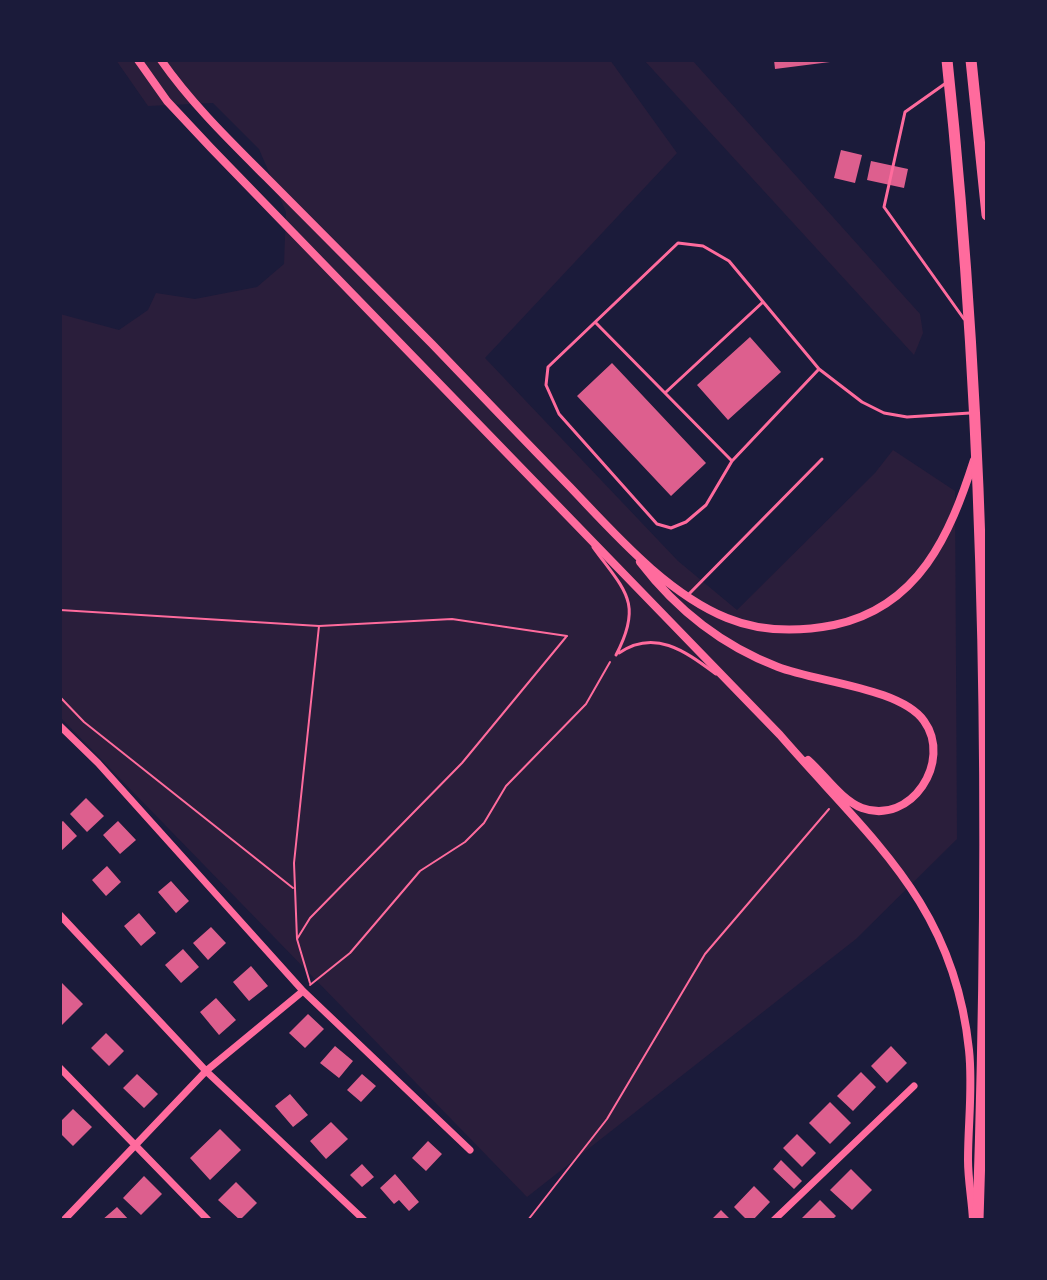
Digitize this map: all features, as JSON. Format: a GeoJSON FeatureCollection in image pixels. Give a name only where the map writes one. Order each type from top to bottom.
{"type":"FeatureCollection","features":[{"type":"Feature","properties":{"kind":"highway"},"geometry":{"type":"LineString","coordinates":[[947,60],[974,413],[985,747],[976,1220]]}},
{"type":"Feature","properties":{"kind":"highway"},"geometry":{"type":"LineString","coordinates":[[971,60],[987,215]]}},
{"type":"Feature","properties":{"kind":"street"},"geometry":{"type":"LineString","coordinates":[[138,60],[167,101],[211,148],[732,686],[846,798],[862,808],[877,810],[907,802],[921,790],[934,762],[931,734],[912,708],[894,699],[782,669],[730,644],[699,623],[659,587],[630,549]]}},
{"type":"Feature","properties":{"kind":"street"},"geometry":{"type":"LineString","coordinates":[[161,60],[226,137],[630,549],[687,596],[730,620],[754,627],[790,631],[850,621],[872,612],[908,587],[936,552],[964,491],[976,455]]}},
{"type":"Feature","properties":{"kind":"street"},"geometry":{"type":"LineString","coordinates":[[60,726],[98,763],[303,991],[470,1150]]}},
{"type":"Feature","properties":{"kind":"street"},"geometry":{"type":"LineString","coordinates":[[780,735],[907,880],[932,921],[947,955],[966,1024],[971,1063],[968,1160],[976,1220]]}},
{"type":"Feature","properties":{"kind":"street"},"geometry":{"type":"LineString","coordinates":[[60,915],[206,1071],[364,1220]]}},
{"type":"Feature","properties":{"kind":"street"},"geometry":{"type":"LineString","coordinates":[[64,1220],[206,1071],[303,991]]}},
{"type":"Feature","properties":{"kind":"street"},"geometry":{"type":"LineString","coordinates":[[60,1068],[208,1220]]}},
{"type":"Feature","properties":{"kind":"street"},"geometry":{"type":"LineString","coordinates":[[774,1220],[914,1086]]}},
{"type":"Feature","properties":{"kind":"lane"},"geometry":{"type":"LineString","coordinates":[[949,81],[905,112],[884,207],[969,325]]}},
{"type":"Feature","properties":{"kind":"lane"},"geometry":{"type":"LineString","coordinates":[[819,369],[732,461],[706,505],[686,522],[671,528],[657,524],[559,414],[546,385],[548,367],[678,243],[703,246],[729,261],[819,369],[838,386],[884,413],[907,417],[974,413]]}},
{"type":"Feature","properties":{"kind":"lane"},"geometry":{"type":"LineString","coordinates":[[666,393],[763,302]]}},
{"type":"Feature","properties":{"kind":"lane"},"geometry":{"type":"LineString","coordinates":[[595,322],[732,461]]}},
{"type":"Feature","properties":{"kind":"lane"},"geometry":{"type":"LineString","coordinates":[[687,596],[822,459]]}},
{"type":"Feature","properties":{"kind":"lane"},"geometry":{"type":"LineString","coordinates":[[574,521],[629,601],[630,625],[616,655]]}},
{"type":"Feature","properties":{"kind":"lane"},"geometry":{"type":"LineString","coordinates":[[616,655],[640,643],[669,644],[683,650],[732,686]]}},
{"type":"Feature","properties":{"kind":"path"},"geometry":{"type":"LineString","coordinates":[[60,610],[319,626],[452,619],[567,636],[462,763],[310,918],[297,939]]}},
{"type":"Feature","properties":{"kind":"path"},"geometry":{"type":"LineString","coordinates":[[310,985],[297,939],[294,863],[312,716],[319,626]]}},
{"type":"Feature","properties":{"kind":"path"},"geometry":{"type":"LineString","coordinates":[[303,991],[350,953],[420,871],[465,842],[484,823],[506,786],[586,704],[604,669],[616,655]]}},
{"type":"Feature","properties":{"kind":"path"},"geometry":{"type":"LineString","coordinates":[[60,697],[84,722],[294,889]]}},
{"type":"Feature","properties":{"kind":"path"},"geometry":{"type":"LineString","coordinates":[[528,1220],[607,1119],[705,954],[837,799]]}},
{"type":"Feature","properties":{"kind":"shaded area"},"geometry":{"type":"Polygon","coordinates":[[[116,60],[610,60],[677,153],[485,358],[678,561],[737,610],[875,473],[893,450],[955,491],[957,839],[856,939],[527,1197],[60,717],[60,314],[119,330],[148,310],[156,293],[195,299],[257,287],[284,264],[286,212],[259,149],[213,103],[148,106],[116,60]]]}},
{"type":"Feature","properties":{"kind":"shaded area"},"geometry":{"type":"Polygon","coordinates":[[[644,60],[692,60],[920,314],[923,333],[914,355],[644,60]]]}},
{"type":"Feature","properties":{"kind":"building"},"geometry":{"type":"Polygon","coordinates":[[[774,60],[830,60],[830,62],[775,69],[774,60]]]}},
{"type":"Feature","properties":{"kind":"building"},"geometry":{"type":"Polygon","coordinates":[[[841,150],[862,155],[855,183],[834,178],[841,150]]]}},
{"type":"Feature","properties":{"kind":"building"},"geometry":{"type":"Polygon","coordinates":[[[871,161],[908,169],[904,188],[867,180],[871,161]]]}},
{"type":"Feature","properties":{"kind":"building"},"geometry":{"type":"Polygon","coordinates":[[[750,337],[781,372],[728,420],[697,385],[750,337]]]}},
{"type":"Feature","properties":{"kind":"building"},"geometry":{"type":"Polygon","coordinates":[[[612,363],[706,463],[671,496],[577,396],[612,363]]]}},
{"type":"Feature","properties":{"kind":"building"},"geometry":{"type":"Polygon","coordinates":[[[86,798],[104,816],[87,832],[70,814],[86,798]]]}},
{"type":"Feature","properties":{"kind":"building"},"geometry":{"type":"Polygon","coordinates":[[[63,821],[77,836],[60,852],[60,823],[63,821]]]}},
{"type":"Feature","properties":{"kind":"building"},"geometry":{"type":"Polygon","coordinates":[[[118,821],[136,840],[120,854],[103,835],[118,821]]]}},
{"type":"Feature","properties":{"kind":"building"},"geometry":{"type":"Polygon","coordinates":[[[107,866],[121,882],[106,896],[92,880],[107,866]]]}},
{"type":"Feature","properties":{"kind":"building"},"geometry":{"type":"Polygon","coordinates":[[[171,881],[189,901],[176,913],[158,892],[171,881]]]}},
{"type":"Feature","properties":{"kind":"building"},"geometry":{"type":"Polygon","coordinates":[[[139,913],[156,933],[141,946],[124,926],[139,913]]]}},
{"type":"Feature","properties":{"kind":"building"},"geometry":{"type":"Polygon","coordinates":[[[211,927],[226,943],[208,960],[193,943],[211,927]]]}},
{"type":"Feature","properties":{"kind":"building"},"geometry":{"type":"Polygon","coordinates":[[[183,949],[199,967],[181,983],[165,965],[183,949]]]}},
{"type":"Feature","properties":{"kind":"building"},"geometry":{"type":"Polygon","coordinates":[[[251,966],[268,986],[249,1001],[233,982],[251,966]]]}},
{"type":"Feature","properties":{"kind":"building"},"geometry":{"type":"Polygon","coordinates":[[[62,983],[83,1004],[62,1025],[60,1023],[62,983]]]}},
{"type":"Feature","properties":{"kind":"building"},"geometry":{"type":"Polygon","coordinates":[[[216,998],[236,1020],[219,1035],[200,1012],[216,998]]]}},
{"type":"Feature","properties":{"kind":"building"},"geometry":{"type":"Polygon","coordinates":[[[308,1014],[324,1029],[305,1048],[289,1033],[308,1014]]]}},
{"type":"Feature","properties":{"kind":"building"},"geometry":{"type":"Polygon","coordinates":[[[106,1033],[124,1051],[109,1066],[91,1048],[106,1033]]]}},
{"type":"Feature","properties":{"kind":"building"},"geometry":{"type":"Polygon","coordinates":[[[335,1046],[353,1061],[339,1078],[320,1063],[335,1046]]]}},
{"type":"Feature","properties":{"kind":"building"},"geometry":{"type":"Polygon","coordinates":[[[891,1046],[907,1063],[887,1083],[871,1066],[891,1046]]]}},
{"type":"Feature","properties":{"kind":"building"},"geometry":{"type":"Polygon","coordinates":[[[861,1072],[876,1087],[853,1111],[837,1096],[861,1072]]]}},
{"type":"Feature","properties":{"kind":"building"},"geometry":{"type":"Polygon","coordinates":[[[137,1074],[158,1094],[144,1108],[123,1088],[137,1074]]]}},
{"type":"Feature","properties":{"kind":"building"},"geometry":{"type":"Polygon","coordinates":[[[362,1074],[376,1086],[361,1102],[347,1090],[362,1074]]]}},
{"type":"Feature","properties":{"kind":"building"},"geometry":{"type":"Polygon","coordinates":[[[290,1094],[308,1115],[293,1127],[275,1106],[290,1094]]]}},
{"type":"Feature","properties":{"kind":"building"},"geometry":{"type":"Polygon","coordinates":[[[830,1102],[851,1123],[830,1144],[809,1123],[830,1102]]]}},
{"type":"Feature","properties":{"kind":"building"},"geometry":{"type":"Polygon","coordinates":[[[73,1109],[92,1127],[73,1146],[60,1133],[60,1122],[73,1109]]]}},
{"type":"Feature","properties":{"kind":"building"},"geometry":{"type":"Polygon","coordinates":[[[331,1122],[348,1139],[326,1159],[310,1141],[331,1122]]]}},
{"type":"Feature","properties":{"kind":"building"},"geometry":{"type":"Polygon","coordinates":[[[220,1129],[241,1150],[210,1180],[190,1158],[220,1129]]]}},
{"type":"Feature","properties":{"kind":"building"},"geometry":{"type":"Polygon","coordinates":[[[797,1134],[816,1153],[802,1167],[783,1148],[797,1134]]]}},
{"type":"Feature","properties":{"kind":"building"},"geometry":{"type":"Polygon","coordinates":[[[428,1141],[442,1154],[426,1171],[412,1158],[428,1141]]]}},
{"type":"Feature","properties":{"kind":"building"},"geometry":{"type":"Polygon","coordinates":[[[781,1160],[802,1181],[794,1189],[773,1169],[781,1160]]]}},
{"type":"Feature","properties":{"kind":"building"},"geometry":{"type":"Polygon","coordinates":[[[362,1164],[374,1177],[362,1187],[350,1175],[362,1164]]]}},
{"type":"Feature","properties":{"kind":"building"},"geometry":{"type":"Polygon","coordinates":[[[851,1169],[872,1190],[852,1210],[830,1190],[851,1169]]]}},
{"type":"Feature","properties":{"kind":"building"},"geometry":{"type":"Polygon","coordinates":[[[395,1174],[419,1202],[409,1211],[399,1200],[394,1204],[380,1188],[395,1174]]]}},
{"type":"Feature","properties":{"kind":"building"},"geometry":{"type":"Polygon","coordinates":[[[144,1176],[162,1194],[141,1215],[123,1198],[144,1176]]]}},
{"type":"Feature","properties":{"kind":"building"},"geometry":{"type":"Polygon","coordinates":[[[236,1182],[257,1203],[240,1220],[218,1200],[236,1182]]]}},
{"type":"Feature","properties":{"kind":"building"},"geometry":{"type":"Polygon","coordinates":[[[754,1186],[770,1202],[753,1220],[747,1220],[734,1207],[754,1186]]]}},
{"type":"Feature","properties":{"kind":"building"},"geometry":{"type":"Polygon","coordinates":[[[820,1200],[836,1216],[832,1220],[800,1220],[820,1200]]]}},
{"type":"Feature","properties":{"kind":"building"},"geometry":{"type":"Polygon","coordinates":[[[117,1207],[129,1220],[102,1220],[117,1207]]]}},
{"type":"Feature","properties":{"kind":"building"},"geometry":{"type":"Polygon","coordinates":[[[721,1210],[731,1220],[711,1220],[721,1210]]]}}]}
